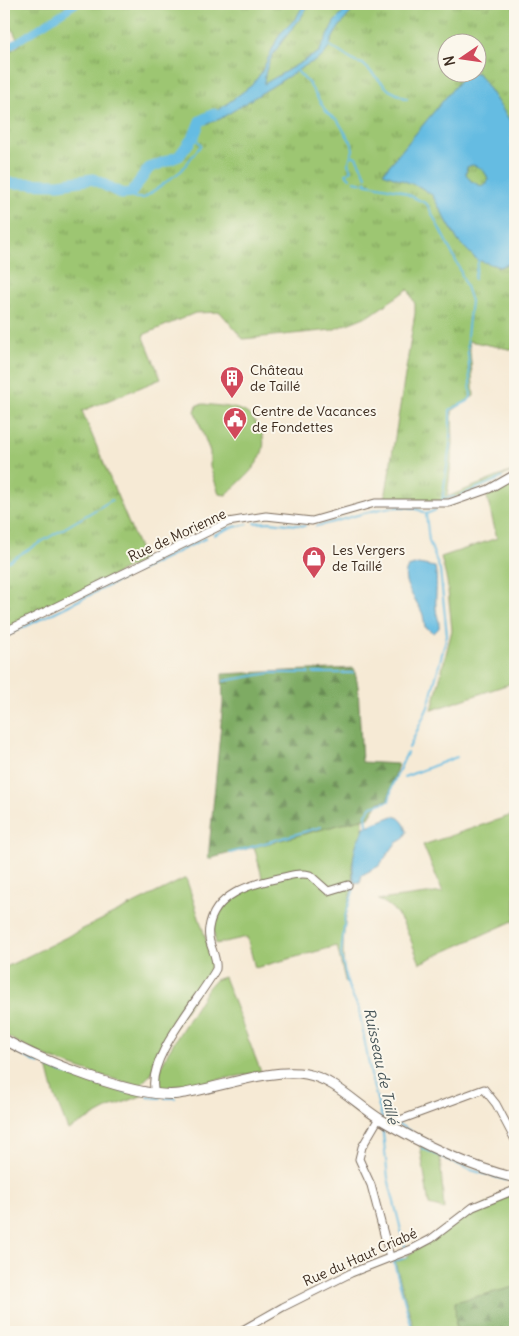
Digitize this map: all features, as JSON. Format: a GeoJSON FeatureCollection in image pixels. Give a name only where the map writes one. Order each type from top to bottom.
{"type":"FeatureCollection","features":[{"type":"Feature","properties":{"kind":"street","name":"Rue de Morienne"},"geometry":{"type":"LineString","coordinates":[[4,632],[228,522],[266,516],[312,521],[375,503],[449,503],[489,488],[515,474]]}},
{"type":"Feature","properties":{"kind":"street"},"geometry":{"type":"LineString","coordinates":[[154,1093],[152,1082],[160,1058],[216,969],[217,962],[209,942],[209,928],[216,911],[223,901],[250,885],[289,876],[310,875],[328,891],[348,885]]}},
{"type":"Feature","properties":{"kind":"street"},"geometry":{"type":"LineString","coordinates":[[4,1039],[43,1059],[75,1071],[154,1093],[178,1094],[294,1072],[313,1076],[330,1084],[383,1120],[441,1153],[515,1178]]}},
{"type":"Feature","properties":{"kind":"street"},"geometry":{"type":"LineString","coordinates":[[390,1257],[370,1185],[359,1159],[362,1147],[383,1120],[484,1089],[496,1104],[515,1140]]}},
{"type":"Feature","properties":{"kind":"street","name":"Rue du Haut Criabé"},"geometry":{"type":"LineString","coordinates":[[239,1332],[300,1298],[351,1273],[412,1249],[430,1239],[473,1206],[515,1190]]}},
{"type":"Feature","properties":{"kind":"green space"},"geometry":{"type":"Polygon","coordinates":[[[4,4],[515,4],[514,350],[469,341],[474,396],[452,411],[453,445],[447,497],[515,470],[484,486],[443,501],[385,499],[415,313],[415,304],[408,289],[372,314],[332,330],[243,339],[220,312],[195,313],[143,335],[161,379],[82,411],[144,560],[4,629],[4,55],[20,45],[5,14],[4,4]]]}},
{"type":"Feature","properties":{"kind":"green space"},"geometry":{"type":"Polygon","coordinates":[[[197,405],[230,407],[245,412],[251,416],[263,436],[264,446],[256,464],[226,495],[219,494],[210,467],[210,452],[195,412],[197,405]]]}},
{"type":"Feature","properties":{"kind":"green space"},"geometry":{"type":"Polygon","coordinates":[[[515,485],[515,682],[432,710],[452,630],[447,581],[441,557],[497,538],[486,493],[515,485]]]}},
{"type":"Feature","properties":{"kind":"green space"},"geometry":{"type":"Polygon","coordinates":[[[354,668],[358,686],[362,762],[398,764],[388,800],[379,802],[369,817],[208,859],[223,702],[222,674],[354,668]]]}},
{"type":"Feature","properties":{"kind":"green space"},"geometry":{"type":"Polygon","coordinates":[[[515,814],[515,926],[513,921],[420,963],[400,918],[387,904],[378,900],[443,892],[423,845],[515,814]]]}},
{"type":"Feature","properties":{"kind":"green space"},"geometry":{"type":"Polygon","coordinates":[[[363,818],[363,834],[357,844],[352,865],[353,883],[348,883],[348,887],[352,887],[344,935],[343,958],[346,984],[337,946],[255,968],[247,937],[216,944],[214,930],[218,910],[231,897],[263,881],[254,846],[363,818]]]}},
{"type":"Feature","properties":{"kind":"green space"},"geometry":{"type":"Polygon","coordinates":[[[186,878],[213,966],[161,1049],[151,1074],[139,1086],[52,1059],[4,1034],[4,968],[186,878]]]}},
{"type":"Feature","properties":{"kind":"green space"},"geometry":{"type":"Polygon","coordinates":[[[224,977],[261,1072],[161,1090],[157,1077],[168,1052],[208,988],[215,980],[224,977]]]}},
{"type":"Feature","properties":{"kind":"green space"},"geometry":{"type":"Polygon","coordinates":[[[47,1066],[144,1095],[109,1108],[68,1130],[54,1094],[47,1066]]]}},
{"type":"Feature","properties":{"kind":"green space"},"geometry":{"type":"Polygon","coordinates":[[[420,1145],[440,1156],[444,1209],[429,1205],[420,1145]]]}},
{"type":"Feature","properties":{"kind":"green space"},"geometry":{"type":"Polygon","coordinates":[[[515,1193],[515,1287],[456,1302],[456,1332],[415,1332],[395,1262],[407,1258],[408,1255],[485,1205],[515,1193]]]}},
{"type":"Feature","properties":{"kind":"green space"},"geometry":{"type":"Polygon","coordinates":[[[515,1287],[515,1332],[456,1332],[455,1302],[515,1287]]]}},
{"type":"Feature","properties":{"kind":"water"},"geometry":{"type":"Polygon","coordinates":[[[304,4],[309,4],[275,51],[266,72],[264,84],[319,52],[334,22],[352,4],[358,4],[338,28],[324,55],[320,58],[220,119],[206,124],[200,119],[220,109],[252,85],[261,73],[279,35],[296,18],[304,4]]]}},
{"type":"Feature","properties":{"kind":"water"},"geometry":{"type":"Polygon","coordinates":[[[459,82],[484,82],[515,128],[515,261],[500,267],[477,260],[458,241],[432,195],[420,187],[383,173],[459,82]],[[472,165],[467,167],[466,174],[471,181],[481,186],[487,183],[488,179],[486,174],[478,167],[472,165]]]}},
{"type":"Feature","properties":{"kind":"water"},"geometry":{"type":"Polygon","coordinates":[[[418,564],[435,567],[436,611],[439,628],[434,633],[425,627],[421,610],[407,585],[406,573],[408,567],[418,564]]]}},
{"type":"Feature","properties":{"kind":"water"},"geometry":{"type":"Polygon","coordinates":[[[393,816],[402,821],[407,832],[379,866],[362,875],[360,882],[355,883],[353,873],[354,857],[357,842],[364,827],[393,816]]]}},
{"type":"Feature","properties":{"kind":"waterway"},"geometry":{"type":"LineString","coordinates":[[4,50],[76,4]]}},
{"type":"Feature","properties":{"kind":"waterway"},"geometry":{"type":"LineString","coordinates":[[329,45],[355,62],[363,64],[389,90],[407,99]]}},
{"type":"Feature","properties":{"kind":"waterway"},"geometry":{"type":"LineString","coordinates":[[512,52],[515,59]]}},
{"type":"Feature","properties":{"kind":"waterway","name":"Ruisseau de Taillé"},"geometry":{"type":"LineString","coordinates":[[297,71],[309,84],[327,113],[338,121],[352,144],[353,150],[348,164],[351,170],[346,174],[350,178]]}},
{"type":"Feature","properties":{"kind":"waterway"},"geometry":{"type":"LineString","coordinates":[[4,183],[59,184],[93,179],[122,194],[131,193],[149,168],[179,156],[194,136],[200,121],[214,114]]}},
{"type":"Feature","properties":{"kind":"waterway"},"geometry":{"type":"LineString","coordinates":[[131,193],[135,198],[144,198],[181,171],[201,145],[194,136]]}},
{"type":"Feature","properties":{"kind":"waterway","name":"Ruisseau de Taillé"},"geometry":{"type":"LineString","coordinates":[[351,155],[356,157],[366,176]]}},
{"type":"Feature","properties":{"kind":"waterway","name":"Ruisseau de Taillé"},"geometry":{"type":"LineString","coordinates":[[354,181],[368,184]]}},
{"type":"Feature","properties":{"kind":"waterway","name":"Ruisseau de Taillé"},"geometry":{"type":"LineString","coordinates":[[366,181],[368,184],[399,190],[427,204],[459,267],[471,301],[467,336],[471,397],[468,401],[450,410],[450,445],[442,502]]}},
{"type":"Feature","properties":{"kind":"waterway"},"geometry":{"type":"LineString","coordinates":[[474,279],[479,259]]}},
{"type":"Feature","properties":{"kind":"waterway"},"geometry":{"type":"LineString","coordinates":[[461,495],[502,478]]}},
{"type":"Feature","properties":{"kind":"waterway"},"geometry":{"type":"LineString","coordinates":[[443,498],[455,497]]}},
{"type":"Feature","properties":{"kind":"waterway"},"geometry":{"type":"LineString","coordinates":[[4,564],[112,500]]}},
{"type":"Feature","properties":{"kind":"waterway"},"geometry":{"type":"LineString","coordinates":[[316,526],[386,508],[414,508],[425,513]]}},
{"type":"Feature","properties":{"kind":"waterway","name":"Ruisseau de Taillé"},"geometry":{"type":"LineString","coordinates":[[409,748],[428,707],[447,635],[440,570],[429,541],[426,514],[436,510]]}},
{"type":"Feature","properties":{"kind":"waterway"},"geometry":{"type":"LineString","coordinates":[[255,523],[270,522],[305,526]]}},
{"type":"Feature","properties":{"kind":"waterway"},"geometry":{"type":"LineString","coordinates":[[214,535],[230,528],[248,524]]}},
{"type":"Feature","properties":{"kind":"waterway"},"geometry":{"type":"LineString","coordinates":[[4,637],[206,538]]}},
{"type":"Feature","properties":{"kind":"waterway"},"geometry":{"type":"LineString","coordinates":[[224,681],[270,673],[309,673]]}},
{"type":"Feature","properties":{"kind":"waterway"},"geometry":{"type":"LineString","coordinates":[[313,673],[353,673]]}},
{"type":"Feature","properties":{"kind":"waterway","name":"Ruisseau de Taillé"},"geometry":{"type":"LineString","coordinates":[[367,825],[366,814],[372,806],[389,801],[393,783],[407,753]]}},
{"type":"Feature","properties":{"kind":"waterway"},"geometry":{"type":"LineString","coordinates":[[404,777],[457,757]]}},
{"type":"Feature","properties":{"kind":"waterway"},"geometry":{"type":"LineString","coordinates":[[230,853],[321,827]]}},
{"type":"Feature","properties":{"kind":"waterway","name":"Ruisseau de Taillé"},"geometry":{"type":"LineString","coordinates":[[354,888],[345,917],[341,955],[348,986],[359,1010],[372,1081],[382,1118]]}},
{"type":"Feature","properties":{"kind":"waterway"},"geometry":{"type":"LineString","coordinates":[[4,1045],[39,1064]]}},
{"type":"Feature","properties":{"kind":"waterway"},"geometry":{"type":"LineString","coordinates":[[49,1068],[101,1085]]}},
{"type":"Feature","properties":{"kind":"waterway"},"geometry":{"type":"LineString","coordinates":[[120,1090],[126,1092]]}},
{"type":"Feature","properties":{"kind":"waterway"},"geometry":{"type":"LineString","coordinates":[[147,1097],[160,1098]]}},
{"type":"Feature","properties":{"kind":"waterway"},"geometry":{"type":"LineString","coordinates":[[165,1098],[175,1098]]}},
{"type":"Feature","properties":{"kind":"waterway"},"geometry":{"type":"LineString","coordinates":[[398,1124],[410,1131]]}},
{"type":"Feature","properties":{"kind":"waterway","name":"Ruisseau de Taillé"},"geometry":{"type":"LineString","coordinates":[[382,1125],[388,1178],[406,1250]]}},
{"type":"Feature","properties":{"kind":"waterway"},"geometry":{"type":"LineString","coordinates":[[422,1148],[471,1170],[506,1180]]}},
{"type":"Feature","properties":{"kind":"waterway","name":"Ruisseau de Taillé"},"geometry":{"type":"LineString","coordinates":[[408,1257],[394,1263],[413,1332]]}},
{"type":"Feature","properties":{"kind":"place","name":"Château de Taillé"},"geometry":{"type":"Point","coordinates":[232,399]}},
{"type":"Feature","properties":{"kind":"place","name":"Centre de Vacances de Fondettes"},"geometry":{"type":"Point","coordinates":[235,440]}},
{"type":"Feature","properties":{"kind":"place","name":"Les Vergers de Taillé"},"geometry":{"type":"Point","coordinates":[314,579]}}]}
